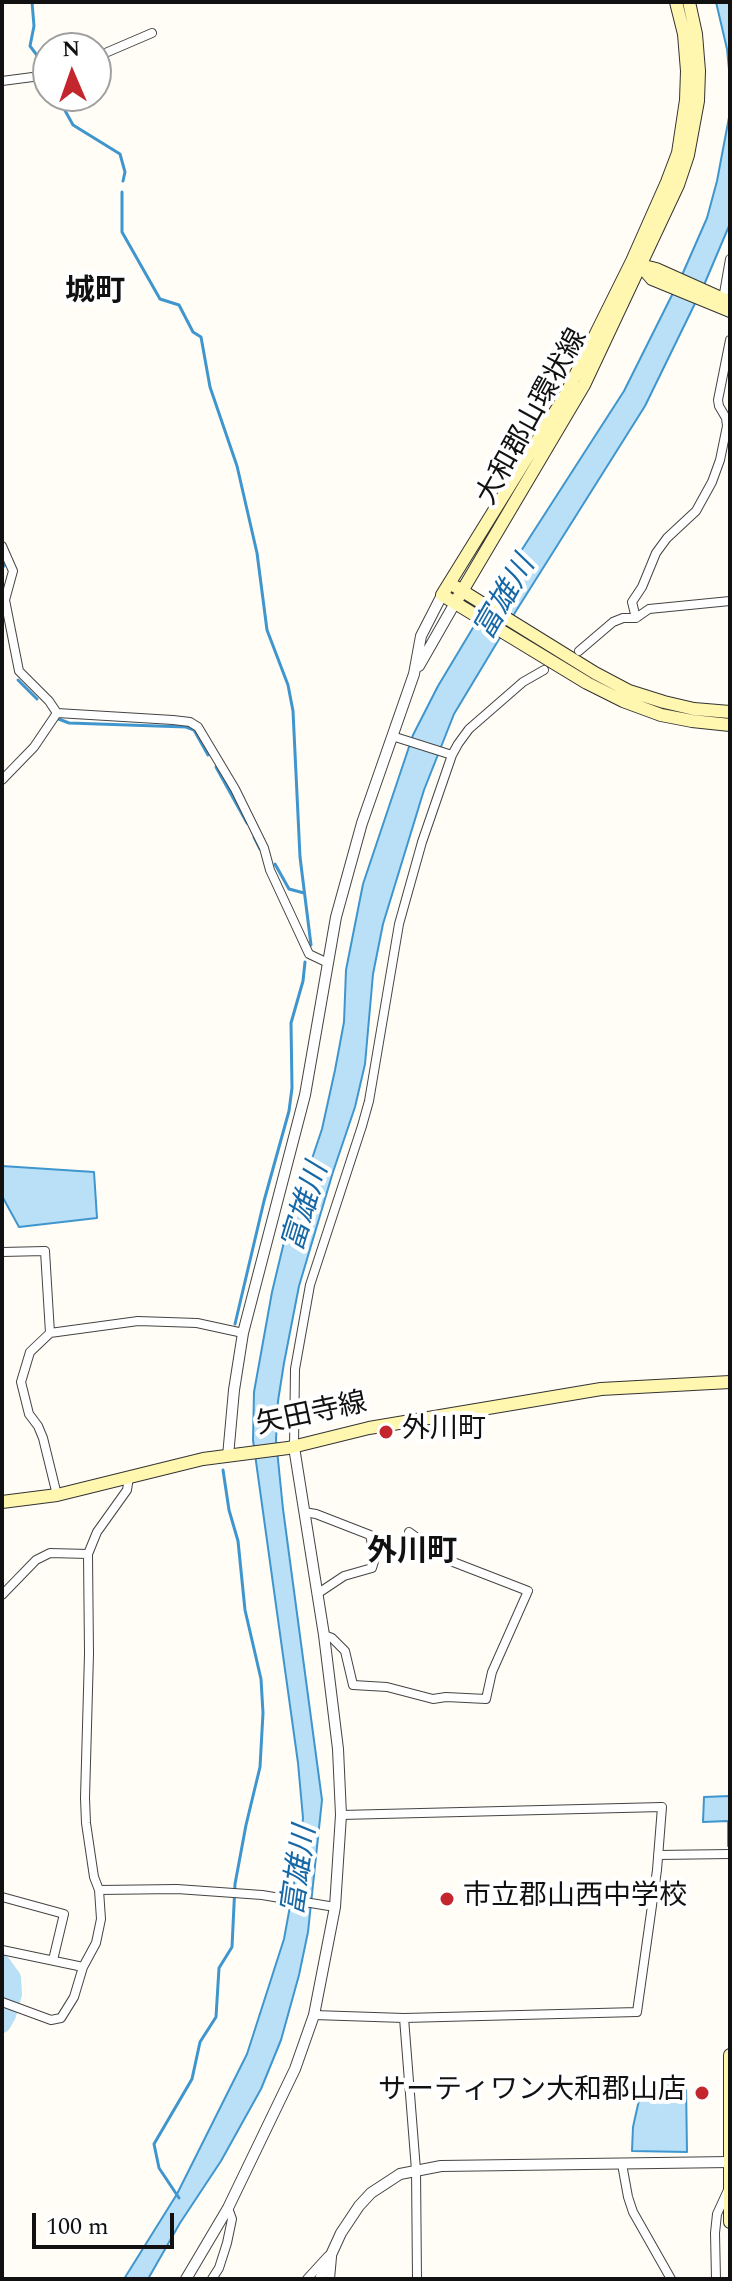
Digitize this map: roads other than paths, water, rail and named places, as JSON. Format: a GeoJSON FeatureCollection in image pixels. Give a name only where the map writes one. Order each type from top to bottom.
{"type":"FeatureCollection","features":[{"type":"Feature","properties":{"kind":"main road","name":"大和郡山環状線"},"geometry":{"type":"LineString","coordinates":[[455,603],[568,414],[637,264],[678,153],[687,71],[684,34],[676,2]]}},
{"type":"Feature","properties":{"kind":"main road","name":"大和郡山環状線"},"geometry":{"type":"LineString","coordinates":[[442,595],[565,396],[678,185],[694,129],[699,71],[689,2]]}},
{"type":"Feature","properties":{"kind":"main road"},"geometry":{"type":"LineString","coordinates":[[637,264],[725,306]]}},
{"type":"Feature","properties":{"kind":"main road"},"geometry":{"type":"LineString","coordinates":[[450,583],[463,591],[474,606],[587,683],[642,709],[692,721],[730,725]]}},
{"type":"Feature","properties":{"kind":"main road"},"geometry":{"type":"LineString","coordinates":[[442,595],[455,603],[474,606]]}},
{"type":"Feature","properties":{"kind":"main road"},"geometry":{"type":"LineString","coordinates":[[516,632],[629,691],[694,709],[730,712]]}},
{"type":"Feature","properties":{"kind":"main road","name":"矢田寺線"},"geometry":{"type":"LineString","coordinates":[[2,1502],[57,1495],[203,1459],[291,1448],[369,1428],[601,1389],[730,1382]]}},
{"type":"Feature","properties":{"kind":"main road"},"geometry":{"type":"LineString","coordinates":[[730,2055],[730,2222]]}},
{"type":"Feature","properties":{"kind":"street"},"geometry":{"type":"LineString","coordinates":[[112,50],[152,33]]}},
{"type":"Feature","properties":{"kind":"street"},"geometry":{"type":"LineString","coordinates":[[2,81],[32,77]]}},
{"type":"Feature","properties":{"kind":"street"},"geometry":{"type":"LineString","coordinates":[[725,306],[730,259]]}},
{"type":"Feature","properties":{"kind":"street"},"geometry":{"type":"LineString","coordinates":[[636,618],[632,602],[656,553],[696,511],[720,460],[727,426],[718,400],[730,340]]}},
{"type":"Feature","properties":{"kind":"street"},"geometry":{"type":"LineString","coordinates":[[2,546],[13,571],[5,600],[19,671],[57,713]]}},
{"type":"Feature","properties":{"kind":"street"},"geometry":{"type":"LineString","coordinates":[[234,1455],[234,1390],[243,1333],[305,1095],[336,917],[358,837],[414,674],[421,636],[442,595]]}},
{"type":"Feature","properties":{"kind":"street"},"geometry":{"type":"LineString","coordinates":[[579,651],[613,622],[636,618],[649,609],[730,601]]}},
{"type":"Feature","properties":{"kind":"street"},"geometry":{"type":"LineString","coordinates":[[414,674],[455,603]]}},
{"type":"Feature","properties":{"kind":"street"},"geometry":{"type":"LineString","coordinates":[[186,2279],[228,2208],[295,2069],[314,2015],[335,1907],[341,1815],[338,1749],[324,1635],[291,1448],[295,1369],[310,1285],[362,1126],[399,924],[422,842],[452,755],[469,729],[523,682],[544,670]]}},
{"type":"Feature","properties":{"kind":"street"},"geometry":{"type":"LineString","coordinates":[[2,780],[34,747],[57,713]]}},
{"type":"Feature","properties":{"kind":"street"},"geometry":{"type":"LineString","coordinates":[[57,713],[173,720],[190,722],[198,727],[235,789],[264,848],[270,870],[309,954],[328,963]]}},
{"type":"Feature","properties":{"kind":"street"},"geometry":{"type":"LineString","coordinates":[[392,736],[452,755]]}},
{"type":"Feature","properties":{"kind":"street"},"geometry":{"type":"LineString","coordinates":[[2,1252],[45,1251],[50,1333]]}},
{"type":"Feature","properties":{"kind":"street"},"geometry":{"type":"LineString","coordinates":[[57,1495],[43,1438],[29,1414],[21,1382],[30,1352],[50,1333],[138,1321],[197,1323],[243,1333]]}},
{"type":"Feature","properties":{"kind":"street"},"geometry":{"type":"LineString","coordinates":[[4,2002],[51,2020],[61,2018],[74,1997],[83,1967],[96,1943],[101,1919],[99,1890],[94,1877],[85,1798],[88,1554],[97,1532],[127,1490],[129,1477]]}},
{"type":"Feature","properties":{"kind":"street"},"geometry":{"type":"LineString","coordinates":[[304,1512],[370,1535],[375,1558],[372,1568],[344,1576],[317,1594]]}},
{"type":"Feature","properties":{"kind":"street"},"geometry":{"type":"LineString","coordinates":[[324,1635],[332,1638],[345,1651],[353,1685],[387,1687],[433,1699],[486,1699],[492,1672],[528,1591],[448,1560],[409,1532]]}},
{"type":"Feature","properties":{"kind":"street"},"geometry":{"type":"LineString","coordinates":[[2,1595],[36,1560],[50,1553],[88,1554]]}},
{"type":"Feature","properties":{"kind":"street"},"geometry":{"type":"LineString","coordinates":[[314,2015],[404,2018],[637,2012],[662,1807],[341,1815]]}},
{"type":"Feature","properties":{"kind":"street"},"geometry":{"type":"LineString","coordinates":[[658,1855],[730,1854]]}},
{"type":"Feature","properties":{"kind":"street"},"geometry":{"type":"LineString","coordinates":[[99,1890],[177,1889],[273,1897],[335,1907]]}},
{"type":"Feature","properties":{"kind":"street"},"geometry":{"type":"LineString","coordinates":[[2,1897],[64,1914],[53,1960]]}},
{"type":"Feature","properties":{"kind":"street"},"geometry":{"type":"LineString","coordinates":[[2,1950],[83,1967]]}},
{"type":"Feature","properties":{"kind":"street"},"geometry":{"type":"LineString","coordinates":[[404,2018],[416,2170],[417,2279]]}},
{"type":"Feature","properties":{"kind":"street"},"geometry":{"type":"LineString","coordinates":[[320,2279],[349,2220],[371,2193],[400,2174],[441,2166],[730,2162]]}},
{"type":"Feature","properties":{"kind":"street"},"geometry":{"type":"LineString","coordinates":[[622,2164],[633,2212],[671,2279]]}},
{"type":"Feature","properties":{"kind":"street"},"geometry":{"type":"LineString","coordinates":[[716,2279],[717,2214],[730,2186]]}},
{"type":"Feature","properties":{"kind":"street"},"geometry":{"type":"LineString","coordinates":[[212,2279],[227,2243],[232,2219],[228,2208]]}},
{"type":"Feature","properties":{"kind":"street"},"geometry":{"type":"LineString","coordinates":[[307,2279],[332,2252]]}},
{"type":"Feature","properties":{"kind":"street"},"geometry":{"type":"LineString","coordinates":[[330,2279],[332,2252]]}},
{"type":"Feature","properties":{"kind":"water"},"geometry":{"type":"Polygon","coordinates":[[[716,2],[730,2],[730,80],[727,49],[716,2]]]}},
{"type":"Feature","properties":{"kind":"water","name":"富雄川"},"geometry":{"type":"Polygon","coordinates":[[[730,113],[729,226],[704,285],[645,406],[454,714],[424,790],[383,924],[373,974],[365,1064],[355,1107],[299,1286],[278,1401],[276,1440],[283,1509],[322,1800],[308,1932],[281,2040],[261,2089],[221,2161],[148,2279],[124,2279],[177,2194],[247,2054],[284,1939],[297,1868],[303,1818],[253,1440],[254,1392],[284,1242],[322,1129],[335,1070],[344,1022],[346,970],[363,884],[413,735],[438,686],[624,391],[682,275],[707,218],[730,113]]]}},
{"type":"Feature","properties":{"kind":"water"},"geometry":{"type":"Polygon","coordinates":[[[2,1166],[94,1172],[97,1218],[19,1227],[2,1196],[2,1166]]]}},
{"type":"Feature","properties":{"kind":"water"},"geometry":{"type":"Polygon","coordinates":[[[730,1796],[728,1846],[728,1821],[703,1822],[704,1797],[730,1796]]]}},
{"type":"Feature","properties":{"kind":"water"},"geometry":{"type":"Polygon","coordinates":[[[643,2082],[686,2084],[687,2152],[632,2151],[633,2127],[643,2082]]]}},
{"type":"Feature","properties":{"kind":"waterway"},"geometry":{"type":"LineString","coordinates":[[32,2],[33,32]]}},
{"type":"Feature","properties":{"kind":"waterway"},"geometry":{"type":"LineString","coordinates":[[32,36],[32,49]]}},
{"type":"Feature","properties":{"kind":"waterway"},"geometry":{"type":"LineString","coordinates":[[66,112],[73,125],[120,154],[125,172],[123,181]]}},
{"type":"Feature","properties":{"kind":"waterway"},"geometry":{"type":"LineString","coordinates":[[122,192],[122,232],[160,299],[179,305],[193,332],[201,337],[210,387],[237,466],[257,553],[267,630],[288,685],[293,711],[300,857],[311,945]]}},
{"type":"Feature","properties":{"kind":"waterway"},"geometry":{"type":"LineString","coordinates":[[2,558],[4,566]]}},
{"type":"Feature","properties":{"kind":"waterway"},"geometry":{"type":"LineString","coordinates":[[18,680],[37,699]]}},
{"type":"Feature","properties":{"kind":"waterway"},"geometry":{"type":"LineString","coordinates":[[56,718],[69,723],[186,727],[194,730],[208,755]]}},
{"type":"Feature","properties":{"kind":"waterway"},"geometry":{"type":"LineString","coordinates":[[216,767],[247,823]]}},
{"type":"Feature","properties":{"kind":"waterway"},"geometry":{"type":"LineString","coordinates":[[254,837],[260,849]]}},
{"type":"Feature","properties":{"kind":"waterway"},"geometry":{"type":"LineString","coordinates":[[275,864],[289,889],[304,893]]}},
{"type":"Feature","properties":{"kind":"waterway"},"geometry":{"type":"LineString","coordinates":[[235,1324],[289,1111],[292,1088],[291,1023],[305,962]]}},
{"type":"Feature","properties":{"kind":"waterway"},"geometry":{"type":"LineString","coordinates":[[179,2198],[159,2168],[154,2144],[192,2079],[200,2042],[216,2017],[219,1968],[232,1947],[235,1884],[260,1767],[261,1679],[245,1610],[238,1541],[223,1470]]}},
{"type":"Feature","properties":{"kind":"waterway"},"geometry":{"type":"LineString","coordinates":[[2,1964],[12,1978],[13,1994],[2,2024]]}},
{"type":"Feature","properties":{"kind":"place","name":"外川町"},"geometry":{"type":"Point","coordinates":[386,1432]}},
{"type":"Feature","properties":{"kind":"place","name":"市立郡山西中学校"},"geometry":{"type":"Point","coordinates":[447,1899]}},
{"type":"Feature","properties":{"kind":"place","name":"サーティワン大和郡山店"},"geometry":{"type":"Point","coordinates":[702,2093]}},
{"type":"Feature","properties":{"kind":"district","name":"城町"},"geometry":{"type":"Point","coordinates":[95,294]}},
{"type":"Feature","properties":{"kind":"district","name":"外川町"},"geometry":{"type":"Point","coordinates":[412,1554]}}]}
